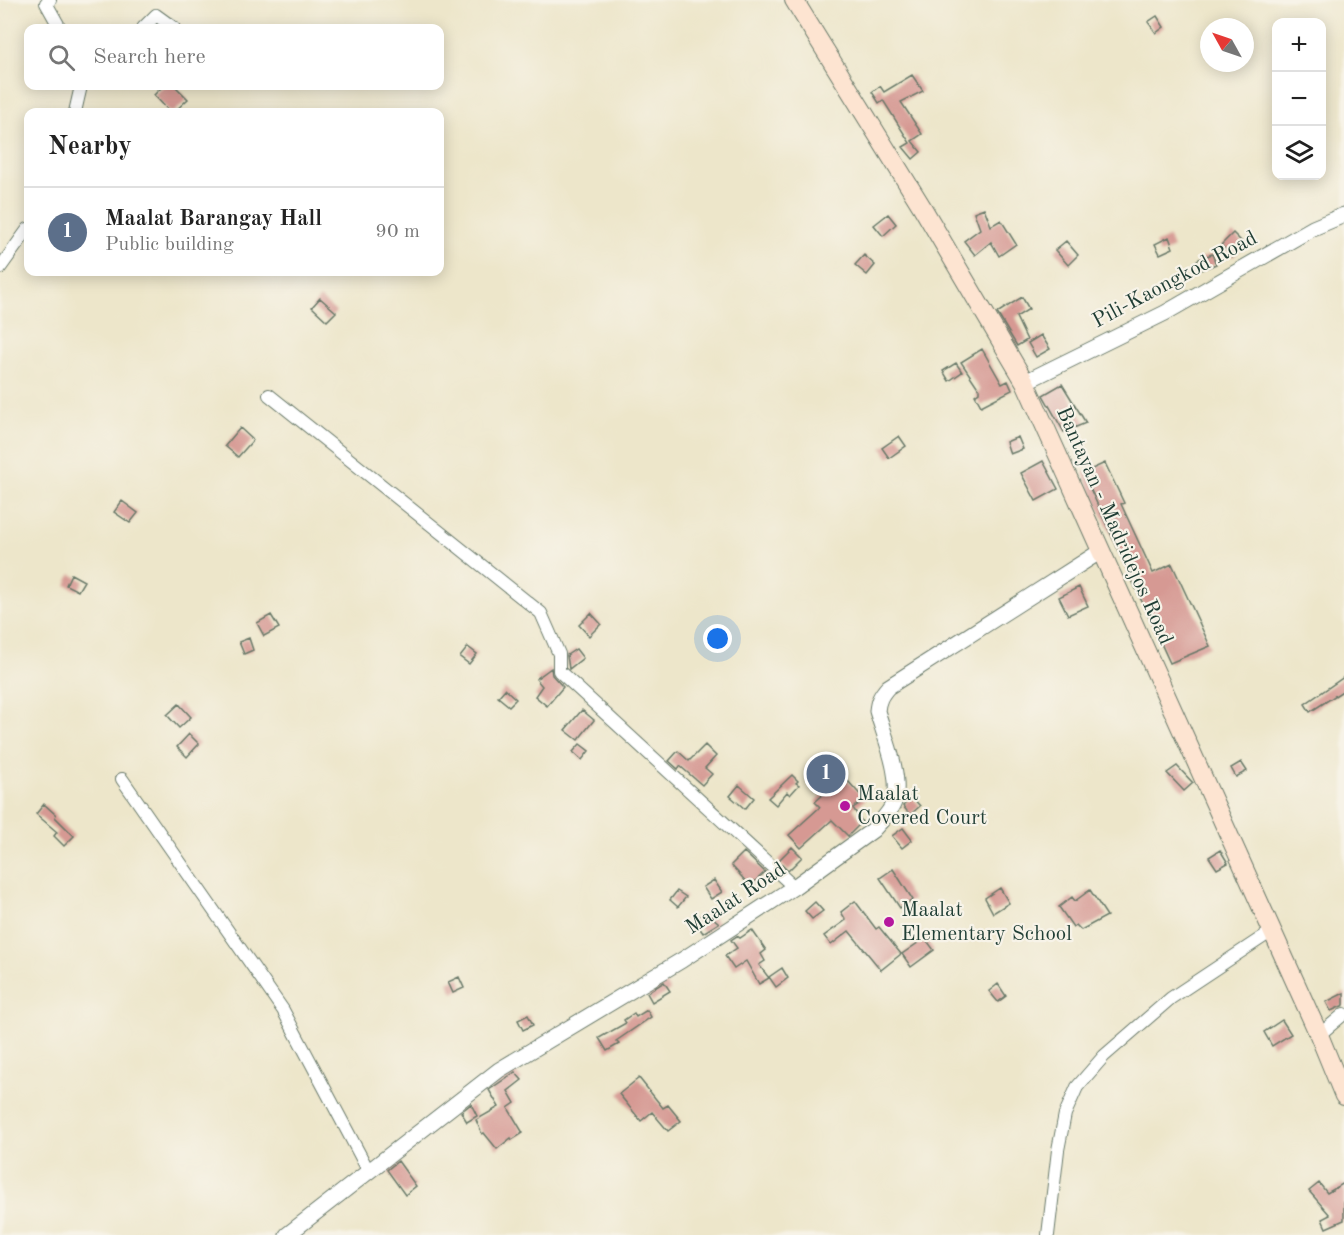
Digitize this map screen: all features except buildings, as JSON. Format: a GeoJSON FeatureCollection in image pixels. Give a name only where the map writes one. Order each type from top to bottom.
{"type":"FeatureCollection","features":[{"type":"Feature","properties":{"kind":"main road","name":"Bantayan - Madridejos Road"},"geometry":{"type":"LineString","coordinates":[[794,0],[922,207],[1025,382],[1319,1035],[1344,1096]]}},
{"type":"Feature","properties":{"kind":"street"},"geometry":{"type":"LineString","coordinates":[[50,0],[46,3],[58,24]]}},
{"type":"Feature","properties":{"kind":"street"},"geometry":{"type":"LineString","coordinates":[[147,24],[156,15],[168,24]]}},
{"type":"Feature","properties":{"kind":"street"},"geometry":{"type":"LineString","coordinates":[[76,108],[80,90]]}},
{"type":"Feature","properties":{"kind":"street","name":"Pili-Kaongkod Road"},"geometry":{"type":"LineString","coordinates":[[1025,382],[1165,313],[1313,228],[1344,215]]}},
{"type":"Feature","properties":{"kind":"street"},"geometry":{"type":"LineString","coordinates":[[0,268],[24,235]]}},
{"type":"Feature","properties":{"kind":"street"},"geometry":{"type":"LineString","coordinates":[[269,395],[541,613],[559,654],[559,671],[794,886]]}},
{"type":"Feature","properties":{"kind":"street","name":"Maalat Road"},"geometry":{"type":"LineString","coordinates":[[288,1235],[499,1070],[682,960],[794,886],[873,830],[894,802],[896,778],[878,711],[878,701],[882,694],[888,687],[1101,551]]}},
{"type":"Feature","properties":{"kind":"street"},"geometry":{"type":"LineString","coordinates":[[122,779],[283,1010],[369,1172]]}},
{"type":"Feature","properties":{"kind":"street"},"geometry":{"type":"LineString","coordinates":[[1048,1235],[1058,1150],[1065,1114],[1077,1087],[1104,1056],[1171,998],[1272,931]]}},
{"type":"Feature","properties":{"kind":"street"},"geometry":{"type":"LineString","coordinates":[[1319,1035],[1344,1014]]}},
{"type":"Feature","properties":{"kind":"place","name":"Maalat Barangay Hall"},"geometry":{"type":"Point","coordinates":[826,774]}},
{"type":"Feature","properties":{"kind":"place","name":"Maalat Covered Court"},"geometry":{"type":"Point","coordinates":[845,806]}},
{"type":"Feature","properties":{"kind":"place","name":"Maalat Elementary School"},"geometry":{"type":"Point","coordinates":[889,922]}}]}
